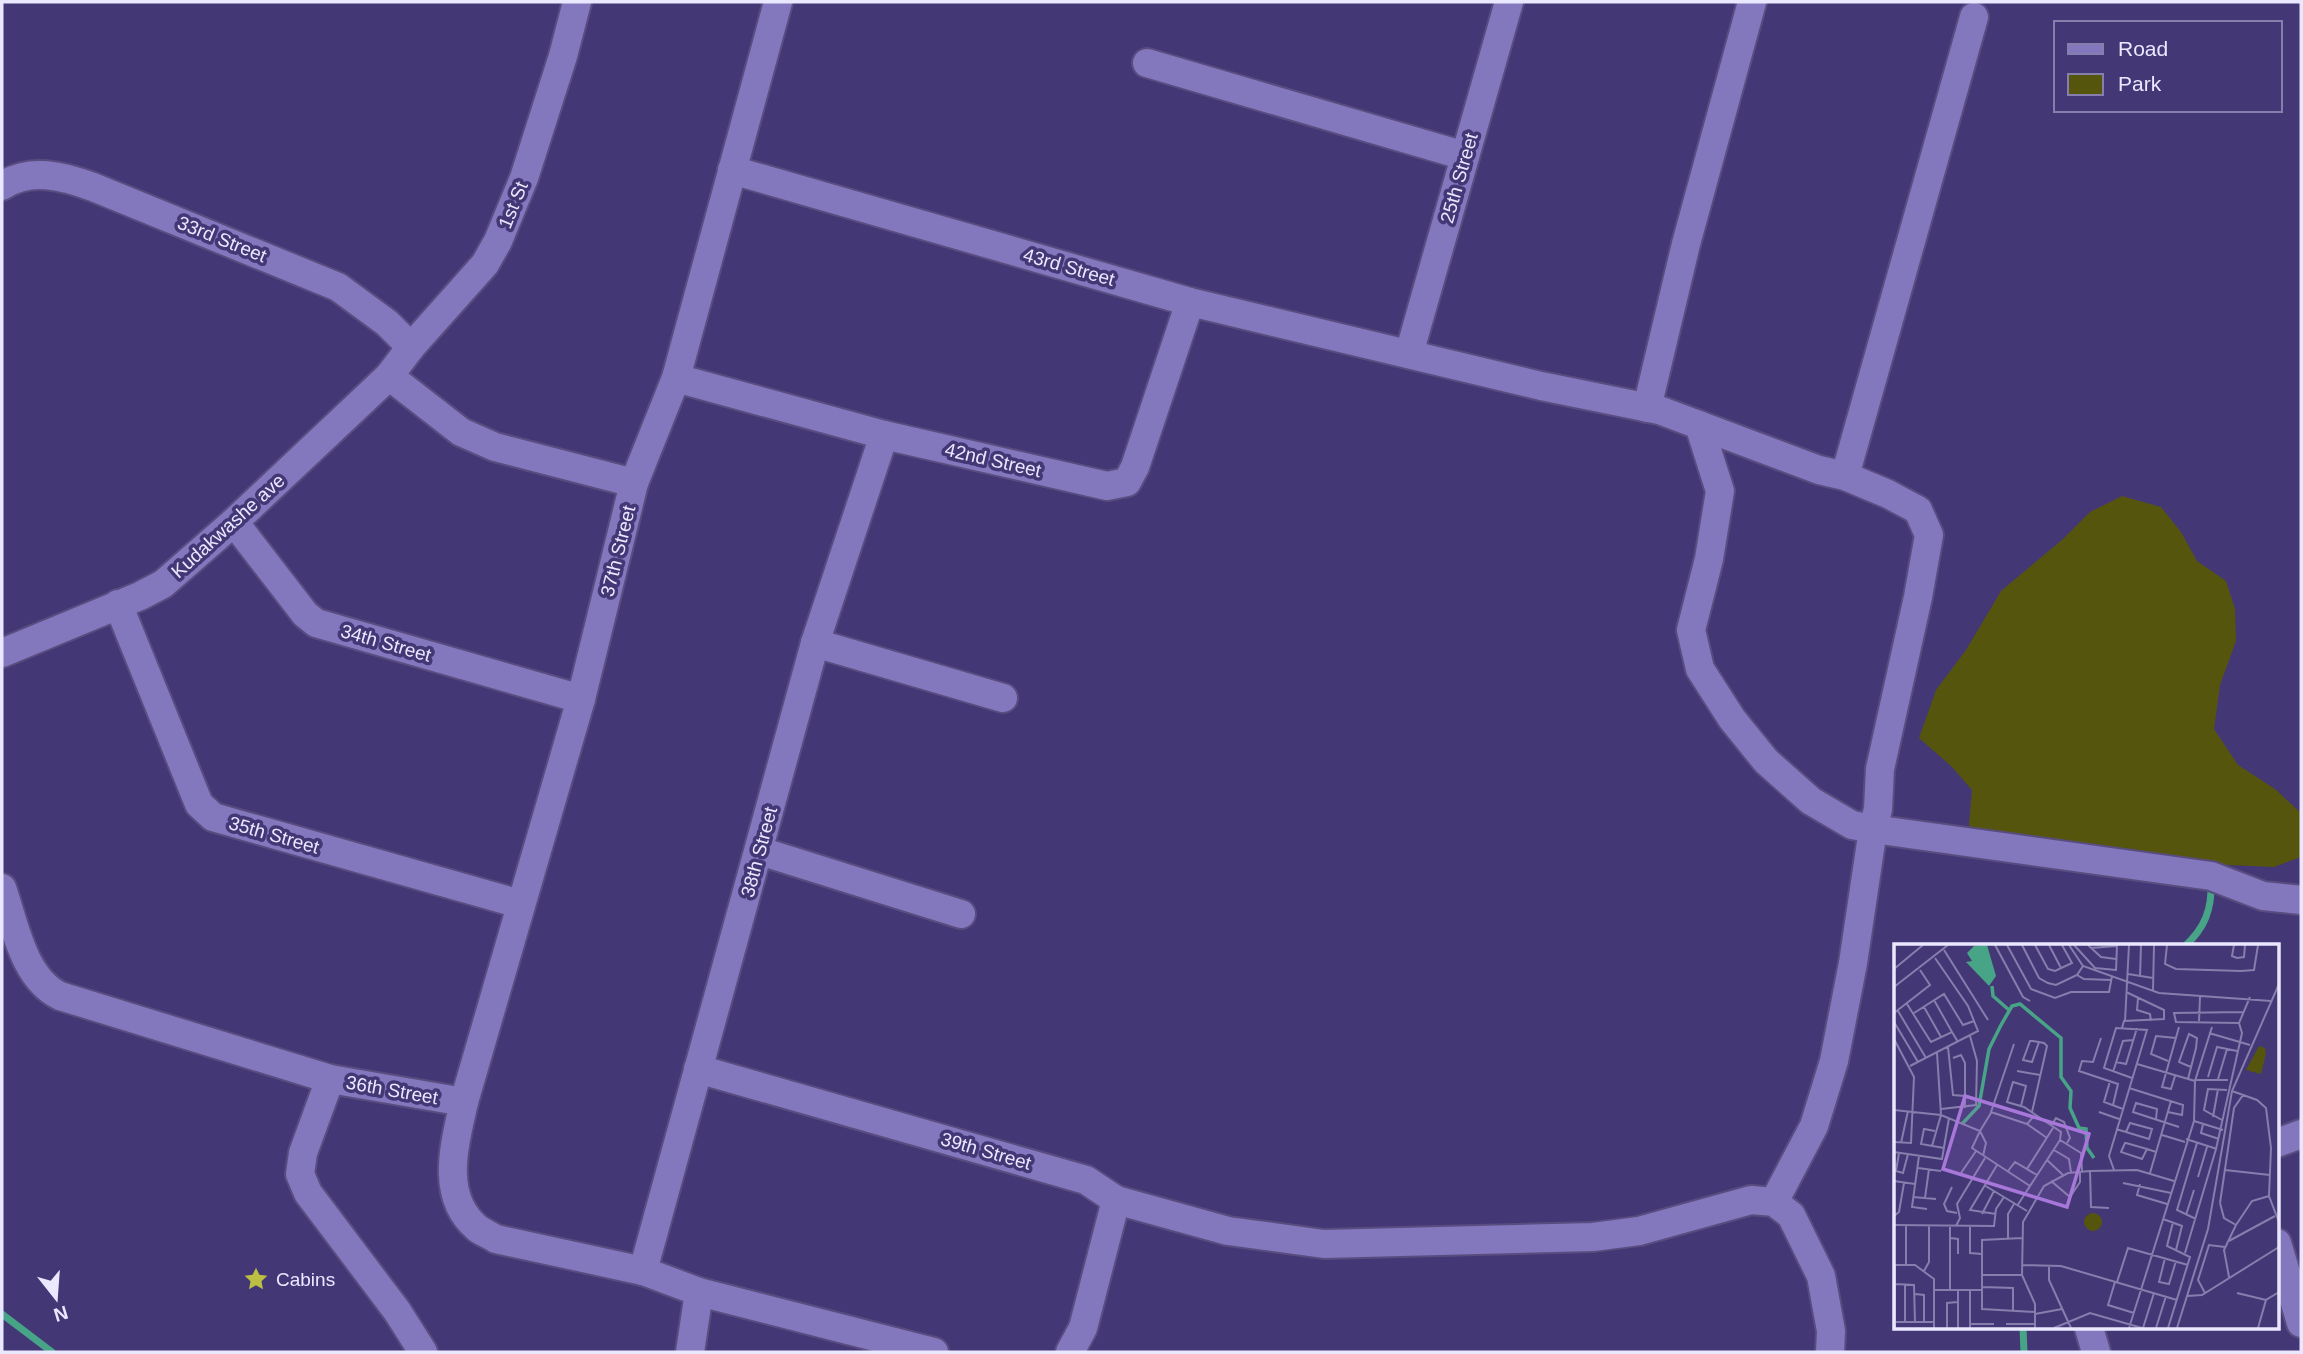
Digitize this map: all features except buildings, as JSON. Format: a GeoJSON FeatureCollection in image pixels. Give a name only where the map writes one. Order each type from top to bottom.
{"type":"FeatureCollection","features":[{"type":"Feature","properties":{"kind":"street","name":"1st St"},"geometry":{"type":"LineString","coordinates":[[389,376],[411,347],[485,264],[498,241],[524,178],[578,2]]}},
{"type":"Feature","properties":{"kind":"street","name":"37th Street"},"geometry":{"type":"LineString","coordinates":[[464,1102],[581,699],[634,483],[676,378],[778,2]]}},
{"type":"Feature","properties":{"kind":"street","name":"25th Street"},"geometry":{"type":"LineString","coordinates":[[1409,354],[1509,2]]}},
{"type":"Feature","properties":{"kind":"street"},"geometry":{"type":"LineString","coordinates":[[1647,408],[1686,244],[1752,2]]}},
{"type":"Feature","properties":{"kind":"street"},"geometry":{"type":"LineString","coordinates":[[1845,476],[1974,17]]}},
{"type":"Feature","properties":{"kind":"street"},"geometry":{"type":"LineString","coordinates":[[1147,63],[1465,156]]}},
{"type":"Feature","properties":{"kind":"street","name":"43rd Street"},"geometry":{"type":"LineString","coordinates":[[732,170],[1190,302],[1541,386],[1647,408],[1819,470],[1845,476],[1918,510],[1929,534],[1881,769],[1878,809],[1834,1061],[1814,1126],[1773,1202]]}},
{"type":"Feature","properties":{"kind":"street","name":"33rd Street"},"geometry":{"type":"LineString","coordinates":[[7,182],[40,174],[68,178],[338,287],[387,323],[411,347]]}},
{"type":"Feature","properties":{"kind":"street","name":"42nd Street"},"geometry":{"type":"LineString","coordinates":[[676,378],[884,435],[1107,486],[1127,482],[1142,451],[1190,302]]}},
{"type":"Feature","properties":{"kind":"street"},"geometry":{"type":"LineString","coordinates":[[389,376],[461,432],[474,439],[495,447],[634,483]]}},
{"type":"Feature","properties":{"kind":"street","name":"Kudakwashe ave"},"geometry":{"type":"LineString","coordinates":[[2,653],[163,584],[234,522],[389,376]]}},
{"type":"Feature","properties":{"kind":"street"},"geometry":{"type":"LineString","coordinates":[[1699,425],[1720,491],[1709,559],[1691,630],[1700,668],[1732,719],[1766,761],[1811,801],[1852,825],[2211,876],[2263,896],[2301,901]]}},
{"type":"Feature","properties":{"kind":"street","name":"38th Street"},"geometry":{"type":"LineString","coordinates":[[643,1271],[815,643],[884,435]]}},
{"type":"Feature","properties":{"kind":"street","name":"34th Street"},"geometry":{"type":"LineString","coordinates":[[234,522],[305,614],[316,623],[581,699]]}},
{"type":"Feature","properties":{"kind":"street","name":"35th Street"},"geometry":{"type":"LineString","coordinates":[[118,604],[200,804],[213,817],[520,904]]}},
{"type":"Feature","properties":{"kind":"street"},"geometry":{"type":"LineString","coordinates":[[815,643],[1003,698]]}},
{"type":"Feature","properties":{"kind":"street"},"geometry":{"type":"LineString","coordinates":[[760,851],[961,914]]}},
{"type":"Feature","properties":{"kind":"street","name":"36th Street"},"geometry":{"type":"LineString","coordinates":[[2,888],[32,969],[48,990],[60,996],[330,1079],[464,1102],[453,1153],[452,1181],[462,1210],[477,1228],[496,1239],[643,1271],[699,1292],[934,1352]]}},
{"type":"Feature","properties":{"kind":"street","name":"39th Street"},"geometry":{"type":"LineString","coordinates":[[698,1069],[1086,1180],[1116,1200],[1228,1231],[1324,1244],[1593,1237],[1639,1231],[1751,1200],[1773,1202]]}},
{"type":"Feature","properties":{"kind":"street"},"geometry":{"type":"LineString","coordinates":[[330,1079],[303,1153],[300,1174],[308,1193],[397,1311],[423,1352]]}},
{"type":"Feature","properties":{"kind":"street"},"geometry":{"type":"LineString","coordinates":[[2278,1143],[2301,1134]]}},
{"type":"Feature","properties":{"kind":"street"},"geometry":{"type":"LineString","coordinates":[[1070,1352],[1083,1328],[1116,1200]]}},
{"type":"Feature","properties":{"kind":"street"},"geometry":{"type":"LineString","coordinates":[[1773,1202],[1791,1215],[1821,1276],[1831,1331],[1830,1352]]}},
{"type":"Feature","properties":{"kind":"street"},"geometry":{"type":"LineString","coordinates":[[2278,1246],[2301,1324]]}},
{"type":"Feature","properties":{"kind":"street"},"geometry":{"type":"LineString","coordinates":[[690,1352],[699,1292]]}},
{"type":"Feature","properties":{"kind":"street"},"geometry":{"type":"LineString","coordinates":[[2090,1330],[2096,1352]]}},
{"type":"Feature","properties":{"kind":"green space"},"geometry":{"type":"Polygon","coordinates":[[[2122,496],[2161,507],[2181,532],[2197,561],[2226,581],[2235,609],[2236,641],[2220,685],[2214,729],[2238,765],[2275,789],[2301,813],[2301,857],[2274,867],[2088,856],[1985,844],[1969,825],[1972,790],[1951,766],[1919,738],[1936,690],[1966,650],[2001,591],[2063,539],[2090,512],[2122,496]]]}},
{"type":"Feature","properties":{"kind":"waterway"},"geometry":{"type":"LineString","coordinates":[[2187,944],[2198,932],[2206,917],[2211,882]]}},
{"type":"Feature","properties":{"kind":"waterway"},"geometry":{"type":"LineString","coordinates":[[2,1314],[52,1352]]}},
{"type":"Feature","properties":{"kind":"waterway"},"geometry":{"type":"LineString","coordinates":[[2023,1330],[2024,1352]]}},
{"type":"Feature","properties":{"kind":"place","name":"Cabins"},"geometry":{"type":"Point","coordinates":[256,1279]}}]}
